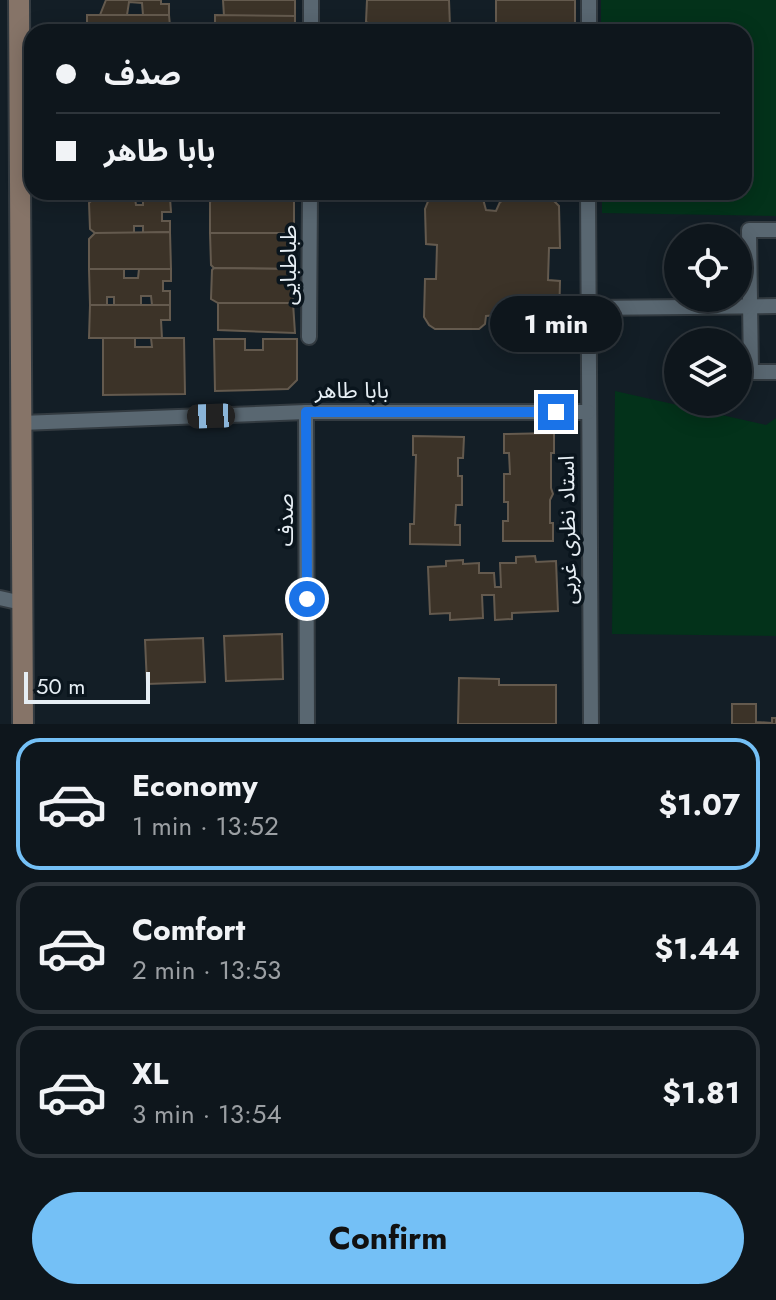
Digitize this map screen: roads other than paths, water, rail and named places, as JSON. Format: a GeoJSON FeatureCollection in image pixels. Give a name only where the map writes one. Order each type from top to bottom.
{"type":"FeatureCollection","features":[{"type":"Feature","properties":{"kind":"street"},"geometry":{"type":"LineString","coordinates":[[19,0],[23,724]]}},
{"type":"Feature","properties":{"kind":"street"},"geometry":{"type":"LineString","coordinates":[[311,0],[311,24]]}},
{"type":"Feature","properties":{"kind":"street"},"geometry":{"type":"LineString","coordinates":[[589,0],[589,24]]}},
{"type":"Feature","properties":{"kind":"street","name":"طباطبایی"},"geometry":{"type":"LineString","coordinates":[[309,337],[310,200]]}},
{"type":"Feature","properties":{"kind":"street","name":"استاد نظری غربی"},"geometry":{"type":"LineString","coordinates":[[588,200],[591,724]]}},
{"type":"Feature","properties":{"kind":"street"},"geometry":{"type":"LineString","coordinates":[[752,230],[776,230]]}},
{"type":"Feature","properties":{"kind":"street"},"geometry":{"type":"LineString","coordinates":[[752,306],[776,306]]}},
{"type":"Feature","properties":{"kind":"street"},"geometry":{"type":"LineString","coordinates":[[588,308],[664,307]]}},
{"type":"Feature","properties":{"kind":"street"},"geometry":{"type":"LineString","coordinates":[[750,312],[751,372],[776,372]]}},
{"type":"Feature","properties":{"kind":"street","name":"بابا طاهر"},"geometry":{"type":"LineString","coordinates":[[21,423],[306,412],[588,412]]}},
{"type":"Feature","properties":{"kind":"street","name":"صدف"},"geometry":{"type":"LineString","coordinates":[[306,412],[307,724]]}},
{"type":"Feature","properties":{"kind":"street"},"geometry":{"type":"LineString","coordinates":[[0,598],[22,603]]}}]}
